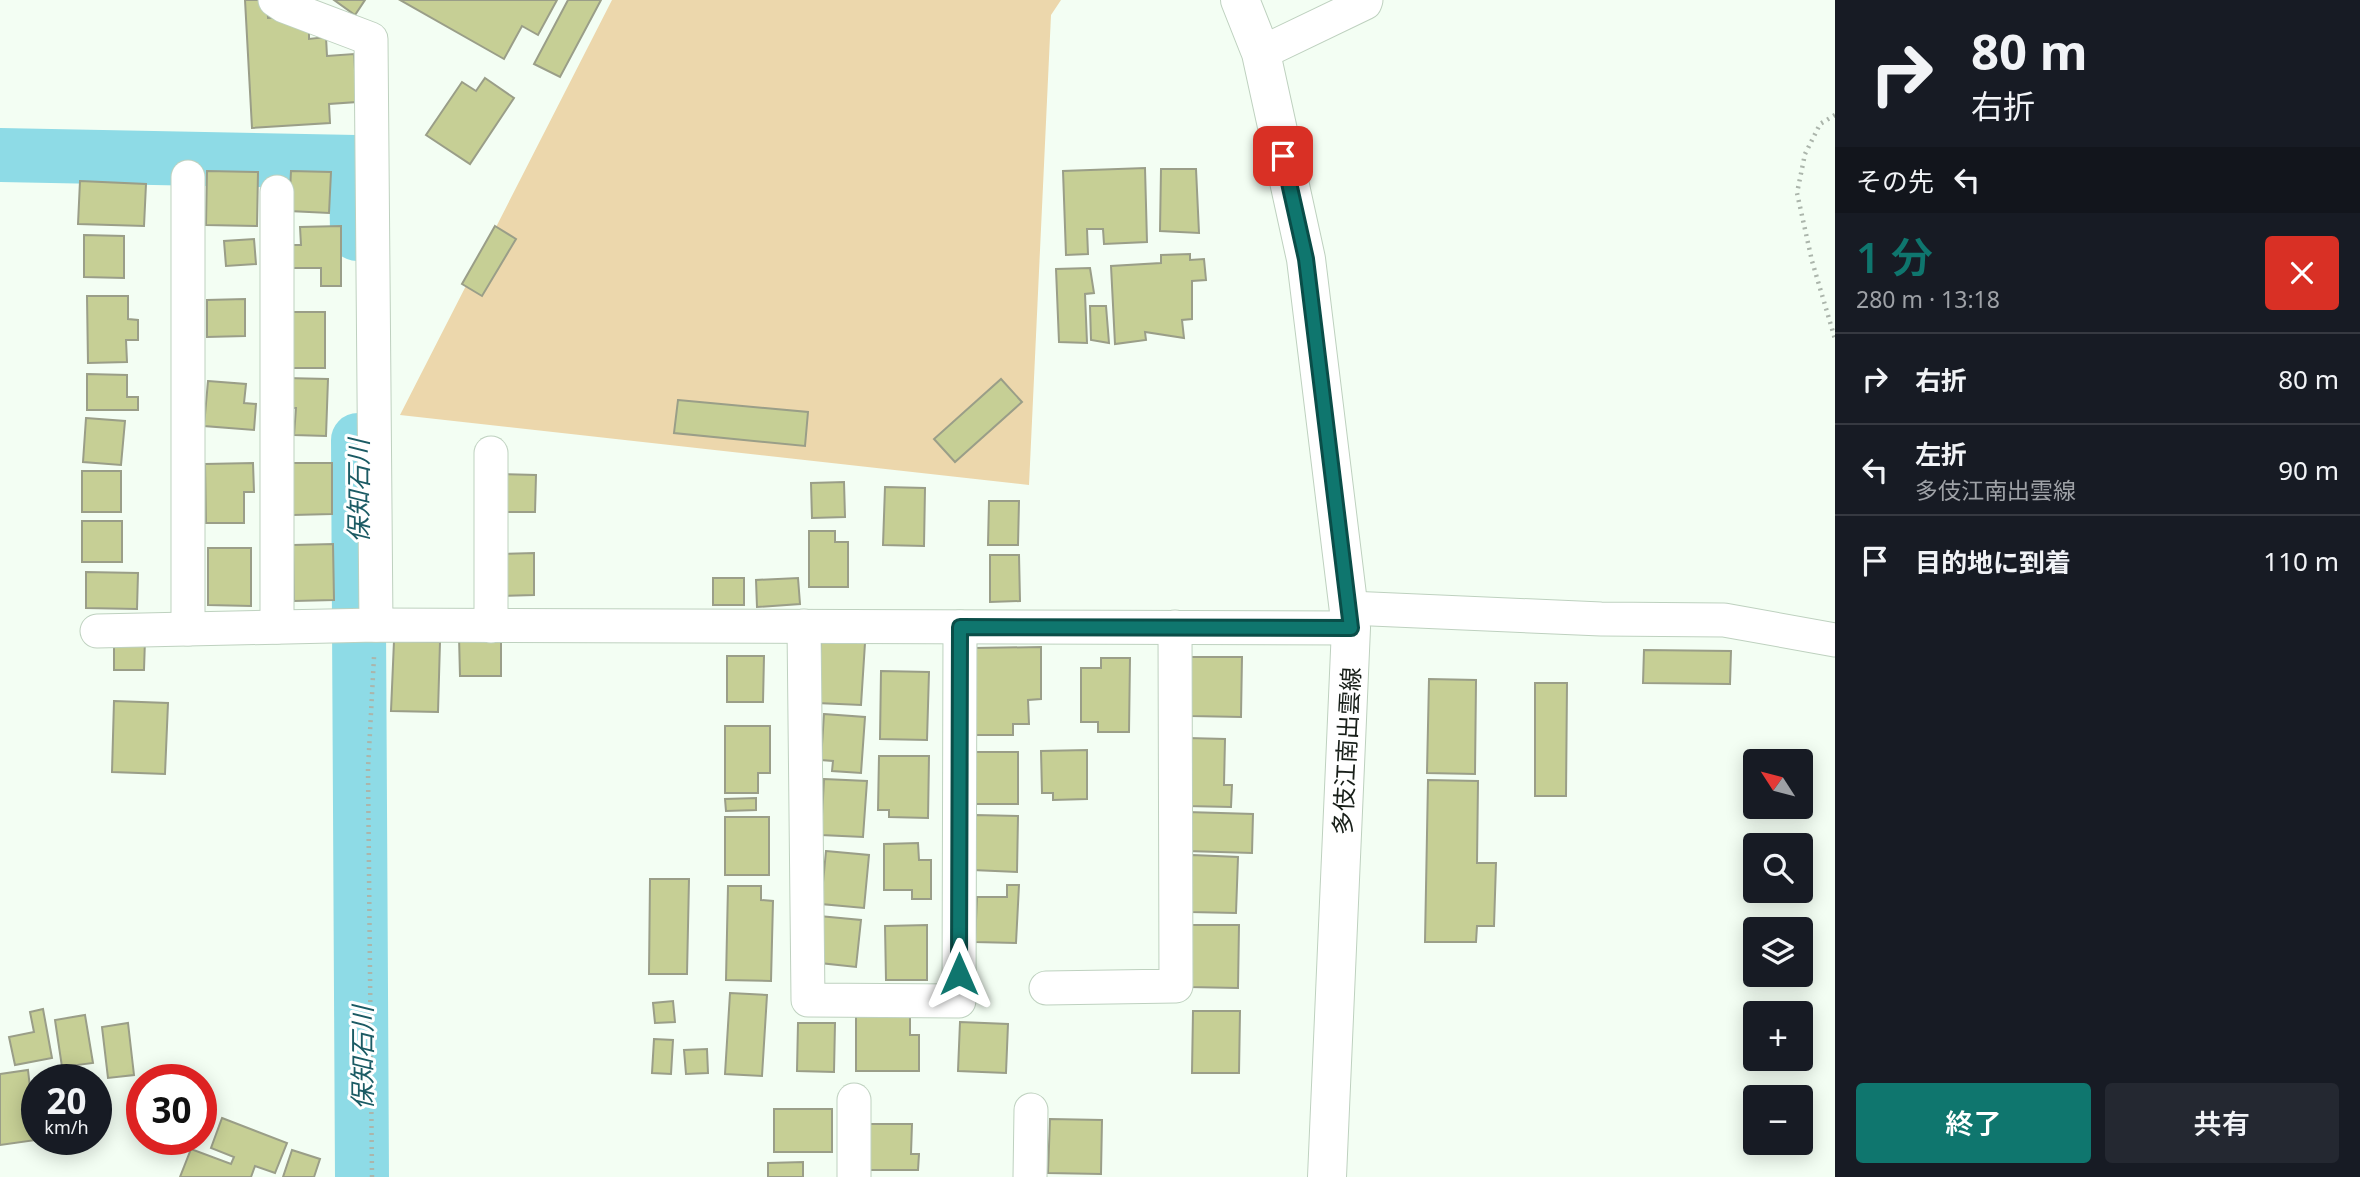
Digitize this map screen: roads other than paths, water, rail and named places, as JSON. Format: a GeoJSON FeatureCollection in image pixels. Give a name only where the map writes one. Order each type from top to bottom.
{"type":"FeatureCollection","features":[{"type":"Feature","properties":{"kind":"main road","name":"多伎江南出雲線"},"geometry":{"type":"LineString","coordinates":[[1240,0],[1261,53],[1306,259],[1350,618],[1327,1177]]}},
{"type":"Feature","properties":{"kind":"street"},"geometry":{"type":"LineString","coordinates":[[275,0],[284,6],[371,39],[376,625]]}},
{"type":"Feature","properties":{"kind":"street"},"geometry":{"type":"LineString","coordinates":[[1261,53],[1365,3],[1366,0]]}},
{"type":"Feature","properties":{"kind":"street"},"geometry":{"type":"LineString","coordinates":[[188,177],[188,629]]}},
{"type":"Feature","properties":{"kind":"street"},"geometry":{"type":"LineString","coordinates":[[278,192],[278,627]]}},
{"type":"Feature","properties":{"kind":"street"},"geometry":{"type":"LineString","coordinates":[[491,453],[491,625]]}},
{"type":"Feature","properties":{"kind":"street"},"geometry":{"type":"LineString","coordinates":[[97,631],[376,625],[1175,627],[1350,618],[1601,619],[1724,621],[1835,640]]}},
{"type":"Feature","properties":{"kind":"street"},"geometry":{"type":"LineString","coordinates":[[804,626],[808,1000],[959,1001],[960,627]]}},
{"type":"Feature","properties":{"kind":"street"},"geometry":{"type":"LineString","coordinates":[[1046,988],[1176,986],[1175,627]]}},
{"type":"Feature","properties":{"kind":"street"},"geometry":{"type":"LineString","coordinates":[[854,1100],[854,1177]]}},
{"type":"Feature","properties":{"kind":"street"},"geometry":{"type":"LineString","coordinates":[[1030,1177],[1031,1110]]}},
{"type":"Feature","properties":{"kind":"waterway","name":"保知石川"},"geometry":{"type":"LineString","coordinates":[[0,155],[356,162],[357,234]]}},
{"type":"Feature","properties":{"kind":"waterway","name":"保知石川"},"geometry":{"type":"LineString","coordinates":[[358,440],[362,1177]]}}]}
